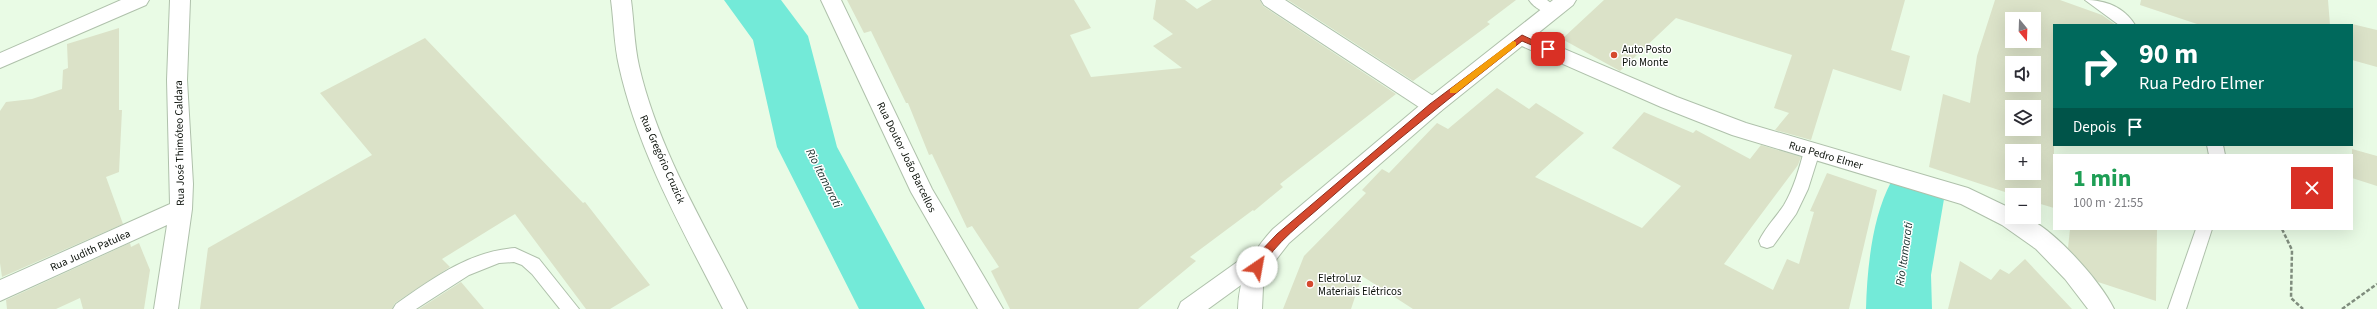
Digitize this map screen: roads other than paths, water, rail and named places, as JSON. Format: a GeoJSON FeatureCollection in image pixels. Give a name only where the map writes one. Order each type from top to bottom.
{"type":"FeatureCollection","features":[{"type":"Feature","properties":{"kind":"street"},"geometry":{"type":"LineString","coordinates":[[0,61],[139,0]]}},
{"type":"Feature","properties":{"kind":"street","name":"Rua José Thimóteo Caldara"},"geometry":{"type":"LineString","coordinates":[[166,309],[182,184],[178,80],[180,0]]}},
{"type":"Feature","properties":{"kind":"street","name":"Rua Gregório Cruzick"},"geometry":{"type":"LineString","coordinates":[[621,0],[628,65],[647,128],[710,262],[735,309]]}},
{"type":"Feature","properties":{"kind":"street","name":"Rua Doutor João Barcellos"},"geometry":{"type":"LineString","coordinates":[[831,0],[922,192],[991,309]]}},
{"type":"Feature","properties":{"kind":"street"},"geometry":{"type":"LineString","coordinates":[[1272,0],[1433,106]]}},
{"type":"Feature","properties":{"kind":"street"},"geometry":{"type":"LineString","coordinates":[[1190,309],[1262,257],[1281,236],[1332,191],[1433,106],[1522,38],[1552,4]]}},
{"type":"Feature","properties":{"kind":"street","name":"Rua Pedro Elmer"},"geometry":{"type":"LineString","coordinates":[[1522,38],[1669,102],[1740,129],[1961,195],[1999,211],[2022,224],[2054,250],[2082,282],[2102,309]]}},
{"type":"Feature","properties":{"kind":"street","name":"Rua Judith Patulea"},"geometry":{"type":"LineString","coordinates":[[0,291],[180,209]]}},
{"type":"Feature","properties":{"kind":"street"},"geometry":{"type":"LineString","coordinates":[[1250,309],[1252,277],[1262,257]]}},
{"type":"Feature","properties":{"kind":"lane"},"geometry":{"type":"LineString","coordinates":[[2092,0],[2116,14],[2127,24]]}},
{"type":"Feature","properties":{"kind":"lane"},"geometry":{"type":"LineString","coordinates":[[1767,241],[1785,218],[1799,195],[1812,151]]}},
{"type":"Feature","properties":{"kind":"lane"},"geometry":{"type":"LineString","coordinates":[[2177,309],[2204,230]]}},
{"type":"Feature","properties":{"kind":"lane"},"geometry":{"type":"LineString","coordinates":[[402,309],[470,266],[513,255],[528,260],[570,309]]}},
{"type":"Feature","properties":{"kind":"waterway","name":"Rio Itamarati"},"geometry":{"type":"LineString","coordinates":[[751,0],[780,36],[807,147],[892,309]]}},
{"type":"Feature","properties":{"kind":"waterway","name":"Rio Itamarati"},"geometry":{"type":"LineString","coordinates":[[1899,309],[1899,275],[1913,199]]}},
{"type":"Feature","properties":{"kind":"place","name":"Auto Posto Pio Monte"},"geometry":{"type":"Point","coordinates":[1614,55]}},
{"type":"Feature","properties":{"kind":"place","name":"EletroLuz Materiais Elétricos"},"geometry":{"type":"Point","coordinates":[1310,284]}}]}
